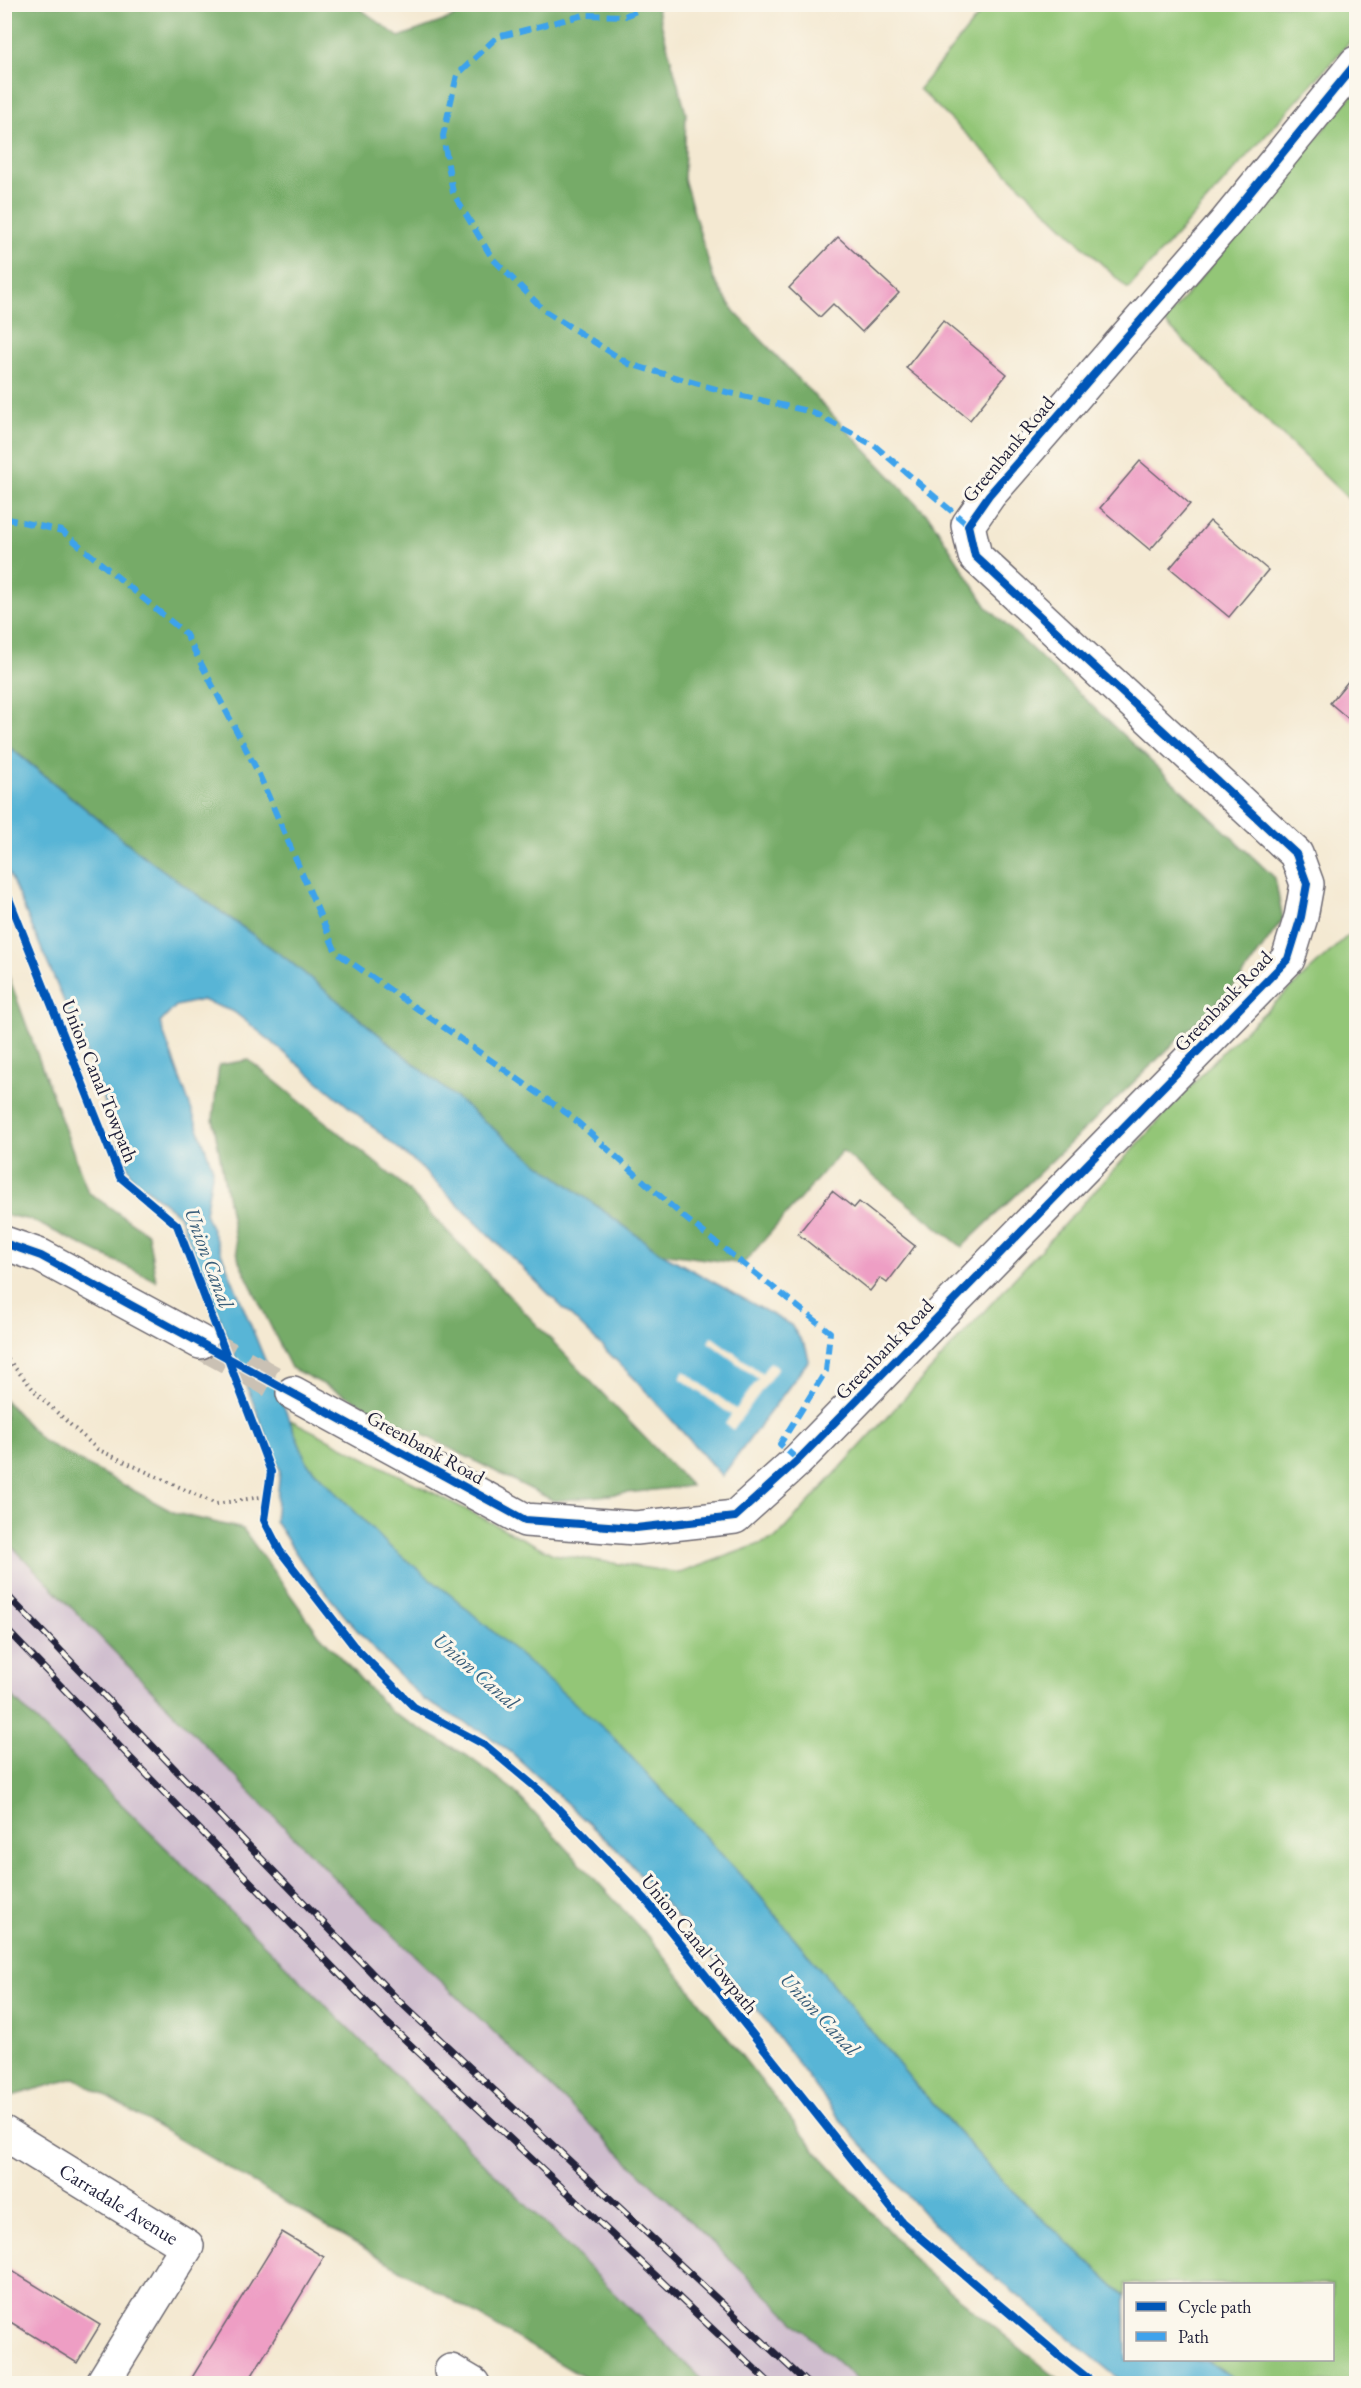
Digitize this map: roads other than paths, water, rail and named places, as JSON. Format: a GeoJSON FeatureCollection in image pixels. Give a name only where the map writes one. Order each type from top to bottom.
{"type":"FeatureCollection","features":[{"type":"Feature","properties":{"kind":"street","name":"Greenbank Road"},"geometry":{"type":"LineString","coordinates":[[293,1393],[525,1520],[636,1528],[735,1517],[798,1460],[1288,959],[1301,917],[1306,884],[1296,854],[975,556],[968,525],[989,495],[1227,221],[1356,63]]}},
{"type":"Feature","properties":{"kind":"street"},"geometry":{"type":"LineString","coordinates":[[4,1243],[41,1256],[200,1342]]}},
{"type":"Feature","properties":{"kind":"street","name":"Carradale Avenue"},"geometry":{"type":"LineString","coordinates":[[4,2133],[186,2246],[102,2384]]}},
{"type":"Feature","properties":{"kind":"water","name":"Union Canal"},"geometry":{"type":"Polygon","coordinates":[[[4,743],[146,858],[288,960],[512,1144],[661,1253],[791,1325],[806,1348],[809,1360],[722,1476],[635,1379],[419,1166],[262,1034],[234,1012],[202,1000],[176,1006],[160,1023],[213,1169],[205,1213],[307,1463],[389,1546],[458,1601],[610,1734],[759,1895],[915,2084],[1005,2184],[1124,2295],[1124,2361],[1208,2361],[1238,2383],[1124,2383],[982,2266],[924,2214],[846,2127],[756,2008],[624,1856],[512,1753],[484,1733],[424,1700],[348,1620],[303,1564],[275,1521],[280,1470],[179,1215],[131,1176],[94,1071],[5,864],[4,743]]]}},
{"type":"Feature","properties":{"kind":"tunnel"},"geometry":{"type":"LineString","coordinates":[[200,1342],[293,1393]]}},
{"type":"Feature","properties":{"kind":"railway"},"geometry":{"type":"LineString","coordinates":[[4,1592],[399,2001],[808,2384]]}},
{"type":"Feature","properties":{"kind":"railway"},"geometry":{"type":"LineString","coordinates":[[4,1627],[382,2018],[771,2384]]}}]}
